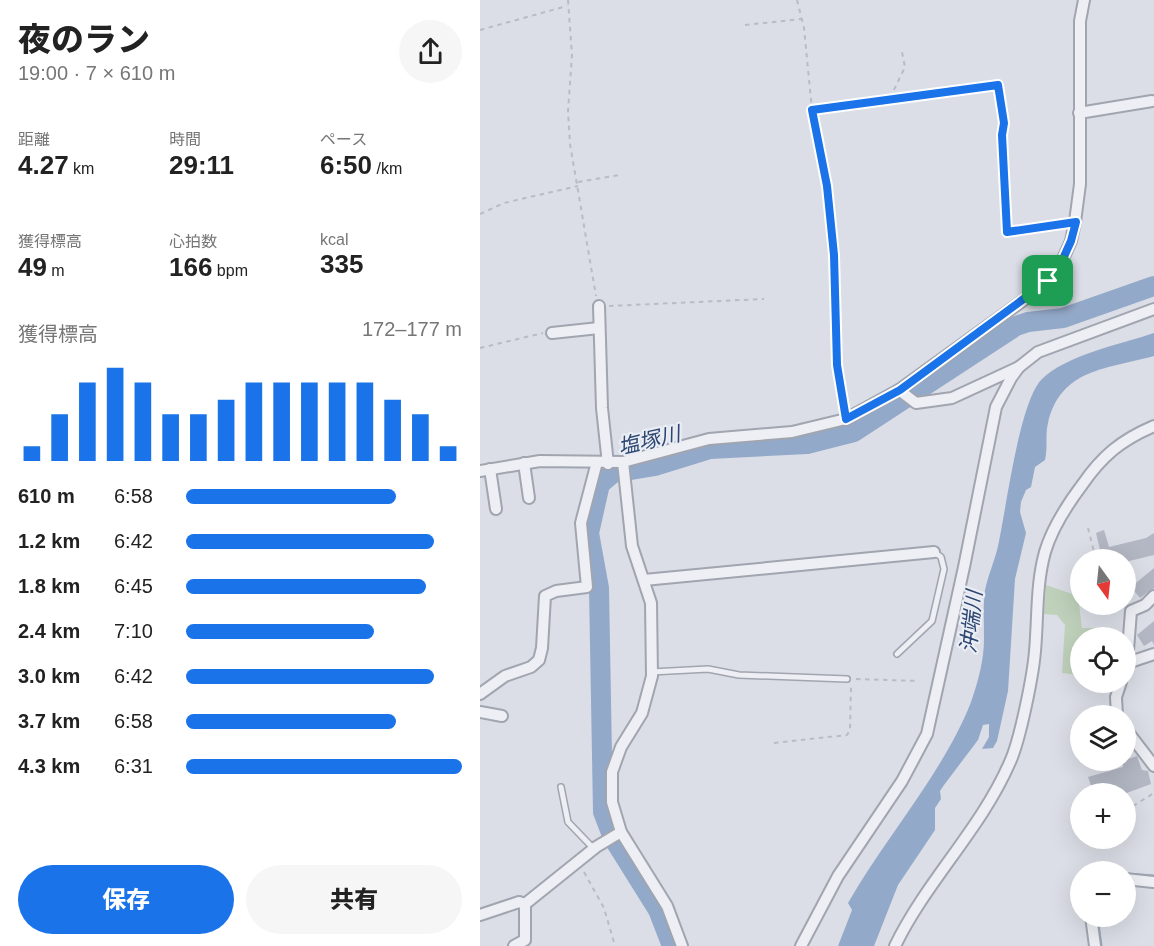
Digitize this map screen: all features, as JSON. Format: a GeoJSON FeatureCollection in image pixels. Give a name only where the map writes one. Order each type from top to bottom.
{"type":"FeatureCollection","features":[{"type":"Feature","properties":{"kind":"street"},"geometry":{"type":"LineString","coordinates":[[496,509],[485,470],[524,463],[623,462],[709,439],[792,432],[846,419],[900,390],[1048,281],[1062,261],[1076,222],[1080,184],[1080,21],[1084,0]]}},
{"type":"Feature","properties":{"kind":"street"},"geometry":{"type":"LineString","coordinates":[[1079,113],[1152,101]]}},
{"type":"Feature","properties":{"kind":"street"},"geometry":{"type":"LineString","coordinates":[[480,694],[505,676],[531,667],[539,660],[542,648],[545,596],[555,591],[587,587],[581,523],[602,463],[599,306]]}},
{"type":"Feature","properties":{"kind":"street"},"geometry":{"type":"LineString","coordinates":[[900,390],[916,403],[952,398],[1019,367],[1038,352],[1058,343],[1154,309]]}},
{"type":"Feature","properties":{"kind":"street"},"geometry":{"type":"LineString","coordinates":[[552,333],[599,328]]}},
{"type":"Feature","properties":{"kind":"street"},"geometry":{"type":"LineString","coordinates":[[801,946],[838,876],[902,781],[927,734],[996,407],[1019,367]]}},
{"type":"Feature","properties":{"kind":"street"},"geometry":{"type":"LineString","coordinates":[[895,946],[933,884],[987,809],[1012,760],[1035,654],[1039,583],[1045,551],[1065,507],[1095,465],[1127,437],[1154,426]]}},
{"type":"Feature","properties":{"kind":"street"},"geometry":{"type":"LineString","coordinates":[[623,462],[632,546],[651,603],[651,672],[642,713],[621,747],[612,772],[612,802],[621,832],[667,906],[682,946]]}},
{"type":"Feature","properties":{"kind":"street"},"geometry":{"type":"LineString","coordinates":[[524,463],[530,498]]}},
{"type":"Feature","properties":{"kind":"street"},"geometry":{"type":"LineString","coordinates":[[644,580],[934,552]]}},
{"type":"Feature","properties":{"kind":"street"},"geometry":{"type":"LineString","coordinates":[[1136,609],[1145,605],[1154,596]]}},
{"type":"Feature","properties":{"kind":"street"},"geometry":{"type":"LineString","coordinates":[[1136,662],[1154,654]]}},
{"type":"Feature","properties":{"kind":"street"},"geometry":{"type":"LineString","coordinates":[[480,712],[502,716]]}},
{"type":"Feature","properties":{"kind":"street"},"geometry":{"type":"LineString","coordinates":[[1136,742],[1154,766]]}},
{"type":"Feature","properties":{"kind":"street"},"geometry":{"type":"LineString","coordinates":[[525,904],[594,849],[621,832]]}},
{"type":"Feature","properties":{"kind":"street"},"geometry":{"type":"LineString","coordinates":[[1136,880],[1153,882]]}},
{"type":"Feature","properties":{"kind":"street"},"geometry":{"type":"LineString","coordinates":[[480,915],[519,902],[525,904]]}},
{"type":"Feature","properties":{"kind":"street"},"geometry":{"type":"LineString","coordinates":[[514,946],[525,940],[525,904]]}},
{"type":"Feature","properties":{"kind":"street"},"geometry":{"type":"LineString","coordinates":[[1092,927],[1095,946]]}},
{"type":"Feature","properties":{"kind":"lane"},"geometry":{"type":"LineString","coordinates":[[1007,232],[1076,222]]}},
{"type":"Feature","properties":{"kind":"lane"},"geometry":{"type":"LineString","coordinates":[[897,654],[932,621],[944,569],[941,557],[934,552]]}},
{"type":"Feature","properties":{"kind":"lane"},"geometry":{"type":"LineString","coordinates":[[651,672],[708,669],[740,675],[847,679]]}},
{"type":"Feature","properties":{"kind":"lane"},"geometry":{"type":"LineString","coordinates":[[561,787],[568,822],[594,849]]}},
{"type":"Feature","properties":{"kind":"path"},"geometry":{"type":"LineString","coordinates":[[568,0],[572,55],[568,111],[570,144],[590,270],[599,306],[765,299]]}},
{"type":"Feature","properties":{"kind":"path"},"geometry":{"type":"LineString","coordinates":[[797,0],[802,19],[812,110],[827,186],[834,255],[837,365],[846,419]]}},
{"type":"Feature","properties":{"kind":"path"},"geometry":{"type":"LineString","coordinates":[[480,30],[567,6]]}},
{"type":"Feature","properties":{"kind":"path"},"geometry":{"type":"LineString","coordinates":[[745,24],[802,19]]}},
{"type":"Feature","properties":{"kind":"path"},"geometry":{"type":"LineString","coordinates":[[890,98],[905,67],[902,52]]}},
{"type":"Feature","properties":{"kind":"path"},"geometry":{"type":"LineString","coordinates":[[812,110],[998,85],[1004,123],[1002,135],[1007,232]]}},
{"type":"Feature","properties":{"kind":"path"},"geometry":{"type":"LineString","coordinates":[[480,214],[504,203],[619,175]]}},
{"type":"Feature","properties":{"kind":"path"},"geometry":{"type":"LineString","coordinates":[[480,348],[537,333],[552,333]]}},
{"type":"Feature","properties":{"kind":"path"},"geometry":{"type":"LineString","coordinates":[[1088,528],[1093,549]]}},
{"type":"Feature","properties":{"kind":"path"},"geometry":{"type":"LineString","coordinates":[[774,743],[847,735],[850,730],[852,689],[847,679],[919,681]]}},
{"type":"Feature","properties":{"kind":"path"},"geometry":{"type":"LineString","coordinates":[[1136,804],[1154,793]]}},
{"type":"Feature","properties":{"kind":"path"},"geometry":{"type":"LineString","coordinates":[[578,862],[604,908],[615,946]]}},
{"type":"Feature","properties":{"kind":"green space"},"geometry":{"type":"Polygon","coordinates":[[[1046,585],[1070,593],[1070,615],[1080,615],[1082,627],[1070,627],[1070,674],[1062,673],[1065,625],[1057,615],[1044,614],[1046,585]]]}},
{"type":"Feature","properties":{"kind":"water","name":"沖端川"},"geometry":{"type":"Polygon","coordinates":[[[1154,333],[1154,356],[1089,374],[1075,381],[1054,405],[1047,428],[1045,460],[1035,467],[1031,487],[1026,490],[1021,502],[1020,512],[1026,533],[1015,579],[1008,691],[997,741],[993,748],[982,749],[989,737],[989,724],[983,725],[978,740],[940,791],[941,799],[935,808],[935,830],[898,885],[874,946],[838,946],[852,910],[848,903],[946,753],[971,702],[983,655],[985,590],[998,546],[1014,458],[1033,393],[1041,380],[1064,364],[1094,351],[1154,333]]]}},
{"type":"Feature","properties":{"kind":"building"},"geometry":{"type":"Polygon","coordinates":[[[1104,530],[1109,547],[1146,538],[1154,533],[1154,555],[1136,559],[1136,549],[1100,549],[1096,533],[1104,530]]]}},
{"type":"Feature","properties":{"kind":"building"},"geometry":{"type":"Polygon","coordinates":[[[1154,568],[1154,588],[1140,598],[1136,593],[1136,583],[1154,568]]]}},
{"type":"Feature","properties":{"kind":"building"},"geometry":{"type":"Polygon","coordinates":[[[1154,621],[1154,645],[1152,641],[1144,646],[1137,635],[1154,621]]]}},
{"type":"Feature","properties":{"kind":"building"},"geometry":{"type":"Polygon","coordinates":[[[1136,756],[1142,770],[1148,771],[1151,784],[1136,790],[1136,783],[1090,783],[1088,777],[1109,771],[1136,771],[1136,756]]]}},
{"type":"Feature","properties":{"kind":"waterway","name":"塩塚川"},"geometry":{"type":"LineString","coordinates":[[672,946],[658,910],[613,838],[603,812],[599,588],[589,533],[600,484],[613,473],[655,466],[710,449],[807,444],[854,432],[1016,326],[1028,322],[1063,318],[1154,286]]}},
{"type":"Feature","properties":{"kind":"waterway"},"geometry":{"type":"LineString","coordinates":[[1136,875],[1154,876]]}},
{"type":"Feature","properties":{"kind":"waterway"},"geometry":{"type":"LineString","coordinates":[[1098,927],[1101,946]]}},
{"type":"Feature","properties":{"kind":"route"},"geometry":{"type":"LineString","coordinates":[[998,85],[1004,123],[1002,135],[1007,232],[1076,222],[1062,261],[1048,281],[900,390],[846,419],[837,365],[834,255],[827,186],[812,110],[998,85]]}}]}
